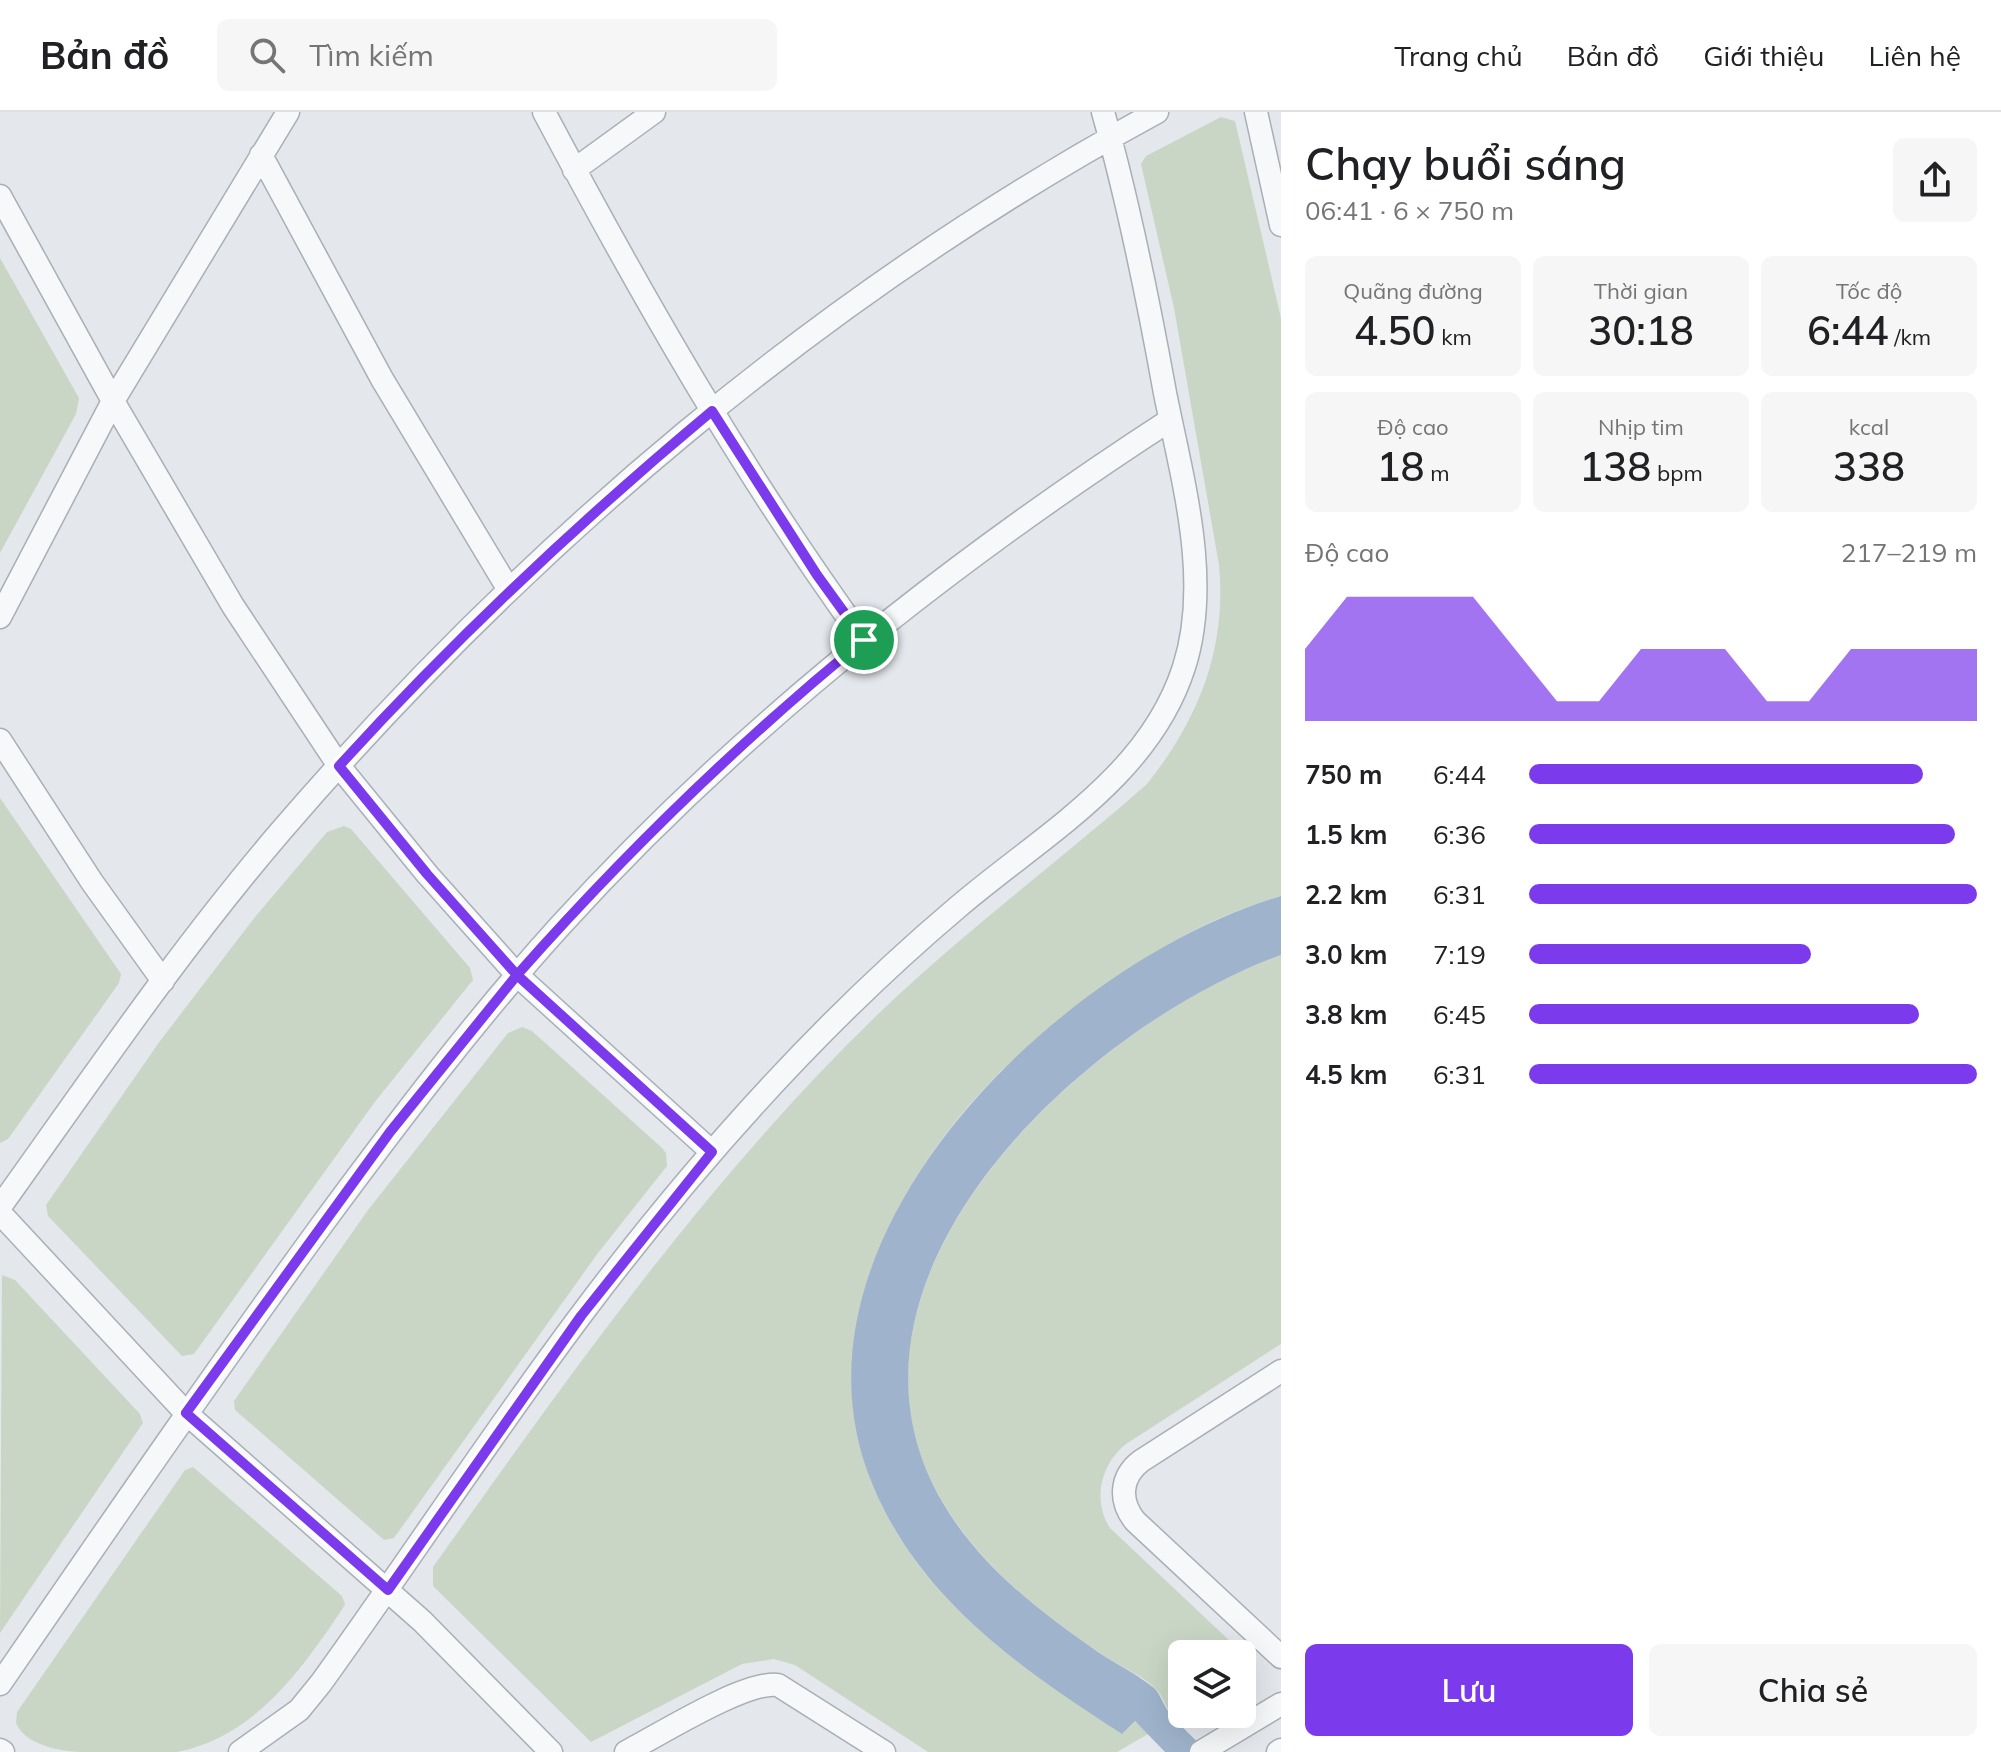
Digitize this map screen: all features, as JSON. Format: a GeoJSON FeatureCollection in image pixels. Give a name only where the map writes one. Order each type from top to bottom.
{"type":"FeatureCollection","features":[{"type":"Feature","properties":{"kind":"street"},"geometry":{"type":"LineString","coordinates":[[0,617],[113,401],[288,112]]}},
{"type":"Feature","properties":{"kind":"street"},"geometry":{"type":"LineString","coordinates":[[544,112],[712,411],[817,575],[864,640]]}},
{"type":"Feature","properties":{"kind":"street"},"geometry":{"type":"LineString","coordinates":[[574,170],[654,112]]}},
{"type":"Feature","properties":{"kind":"street"},"geometry":{"type":"LineString","coordinates":[[240,1752],[299,1710],[388,1590],[581,1316],[712,1152],[908,949],[1118,776],[1160,723],[1184,668],[1195,606],[1191,542],[1170,420],[1103,112]]}},
{"type":"Feature","properties":{"kind":"street"},"geometry":{"type":"LineString","coordinates":[[0,1207],[163,981],[279,834],[339,766],[509,590],[573,529],[712,411],[899,271],[1110,137],[1157,112]]}},
{"type":"Feature","properties":{"kind":"street"},"geometry":{"type":"LineString","coordinates":[[1256,112],[1281,225]]}},
{"type":"Feature","properties":{"kind":"street"},"geometry":{"type":"LineString","coordinates":[[261,155],[382,379],[509,590]]}},
{"type":"Feature","properties":{"kind":"street"},"geometry":{"type":"LineString","coordinates":[[0,196],[113,401],[233,606],[339,766],[427,874],[517,975],[712,1152]]}},
{"type":"Feature","properties":{"kind":"street"},"geometry":{"type":"LineString","coordinates":[[0,1684],[186,1413],[390,1132],[517,975],[609,874],[715,770],[864,640],[973,555],[1170,420]]}},
{"type":"Feature","properties":{"kind":"street"},"geometry":{"type":"LineString","coordinates":[[0,740],[92,882],[163,981]]}},
{"type":"Feature","properties":{"kind":"street"},"geometry":{"type":"LineString","coordinates":[[0,1213],[186,1413],[388,1590],[551,1752]]}},
{"type":"Feature","properties":{"kind":"street"},"geometry":{"type":"LineString","coordinates":[[1281,1371],[1135,1465],[1125,1483],[1124,1497],[1135,1521],[1281,1657]]}},
{"type":"Feature","properties":{"kind":"street"},"geometry":{"type":"LineString","coordinates":[[626,1752],[745,1690],[770,1684],[778,1685],[884,1752]]}},
{"type":"Feature","properties":{"kind":"street"},"geometry":{"type":"LineString","coordinates":[[1208,1748],[1281,1704]]}},
{"type":"Feature","properties":{"kind":"green space"},"geometry":{"type":"Polygon","coordinates":[[[1221,117],[1235,121],[1281,318],[1281,896],[1193,931],[1142,961],[1017,1057],[963,1113],[928,1159],[898,1209],[874,1262],[858,1317],[852,1373],[856,1430],[873,1486],[894,1528],[919,1566],[978,1629],[1047,1683],[1122,1734],[1135,1721],[1148,1734],[1117,1752],[928,1752],[795,1665],[774,1659],[742,1664],[591,1742],[433,1586],[433,1567],[640,1284],[751,1149],[810,1084],[904,990],[1147,784],[1181,735],[1205,682],[1213,654],[1218,626],[1219,565],[1174,308],[1141,164],[1146,156],[1221,117]]]}},
{"type":"Feature","properties":{"kind":"green space"},"geometry":{"type":"Polygon","coordinates":[[[0,258],[79,398],[76,414],[0,553],[0,258]]]}},
{"type":"Feature","properties":{"kind":"green space"},"geometry":{"type":"Polygon","coordinates":[[[0,798],[121,974],[119,983],[8,1139],[0,1143],[0,798]]]}},
{"type":"Feature","properties":{"kind":"green space"},"geometry":{"type":"Polygon","coordinates":[[[344,826],[351,829],[470,968],[473,980],[374,1103],[194,1354],[182,1356],[48,1216],[46,1205],[160,1041],[255,917],[327,832],[344,826]]]}},
{"type":"Feature","properties":{"kind":"green space"},"geometry":{"type":"Polygon","coordinates":[[[1281,955],[1281,1344],[1126,1444],[1105,1472],[1101,1506],[1110,1528],[1229,1640],[1168,1640],[1168,1710],[1159,1692],[1150,1684],[1100,1653],[1014,1587],[959,1527],[944,1504],[912,1419],[912,1333],[940,1250],[989,1171],[1054,1100],[1128,1038],[1206,989],[1281,955]]]}},
{"type":"Feature","properties":{"kind":"green space"},"geometry":{"type":"Polygon","coordinates":[[[522,1027],[532,1031],[662,1148],[666,1153],[667,1166],[598,1253],[394,1538],[384,1540],[235,1410],[234,1401],[368,1210],[508,1033],[522,1027]]]}},
{"type":"Feature","properties":{"kind":"green space"},"geometry":{"type":"Polygon","coordinates":[[[2,1275],[15,1280],[140,1414],[143,1423],[0,1633],[2,1275]]]}},
{"type":"Feature","properties":{"kind":"green space"},"geometry":{"type":"Polygon","coordinates":[[[193,1467],[342,1596],[343,1608],[311,1654],[274,1697],[230,1732],[205,1744],[177,1752],[76,1752],[36,1742],[21,1731],[16,1723],[17,1712],[185,1470],[193,1467]]]}},
{"type":"Feature","properties":{"kind":"water"},"geometry":{"type":"Polygon","coordinates":[[[1281,896],[1281,955],[1205,989],[1128,1038],[1054,1100],[989,1170],[940,1249],[912,1332],[911,1417],[943,1503],[975,1547],[1012,1586],[1098,1652],[1154,1688],[1168,1710],[1168,1728],[1184,1728],[1208,1752],[1165,1752],[1135,1721],[1122,1734],[1047,1684],[978,1629],[947,1598],[918,1564],[873,1486],[851,1392],[862,1298],[899,1207],[956,1122],[1029,1045],[1111,980],[1197,929],[1281,896]]]}},
{"type":"Feature","properties":{"kind":"route"},"geometry":{"type":"LineString","coordinates":[[864,640],[725,760],[609,874],[517,975],[712,1152],[581,1316],[388,1590],[186,1413],[390,1132],[517,975],[427,874],[339,766],[399,700],[573,529],[712,411],[817,575],[864,640]]}}]}
